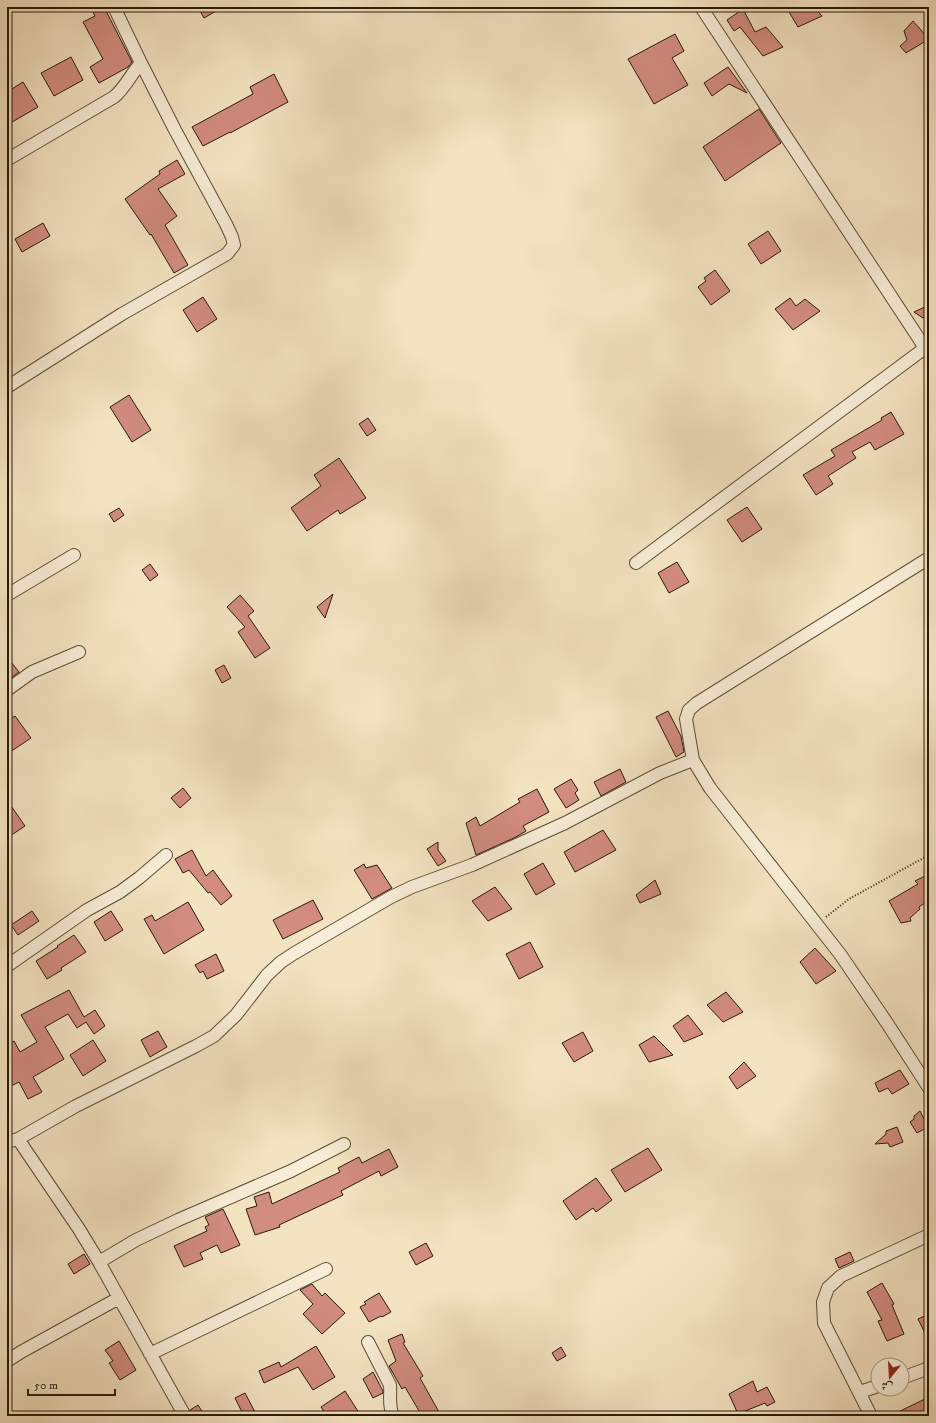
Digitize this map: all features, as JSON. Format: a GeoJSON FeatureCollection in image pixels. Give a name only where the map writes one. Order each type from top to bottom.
{"type":"FeatureCollection","features":[{"type":"Feature","properties":{"kind":"street"},"geometry":{"type":"LineString","coordinates":[[7,388],[122,314],[227,254],[234,245],[226,224],[175,130],[114,7]]}},
{"type":"Feature","properties":{"kind":"street"},"geometry":{"type":"LineString","coordinates":[[636,563],[926,345],[701,7]]}},
{"type":"Feature","properties":{"kind":"street"},"geometry":{"type":"LineString","coordinates":[[7,158],[10,158],[114,97],[121,91],[133,72],[141,63]]}},
{"type":"Feature","properties":{"kind":"street"},"geometry":{"type":"LineString","coordinates":[[7,595],[74,555]]}},
{"type":"Feature","properties":{"kind":"street"},"geometry":{"type":"LineString","coordinates":[[929,558],[697,703],[689,710],[686,719],[693,760],[710,788],[840,954],[929,1088]]}},
{"type":"Feature","properties":{"kind":"street"},"geometry":{"type":"LineString","coordinates":[[7,690],[32,672],[79,652]]}},
{"type":"Feature","properties":{"kind":"street"},"geometry":{"type":"LineString","coordinates":[[185,1416],[79,1229],[13,1140],[76,1106],[214,1036],[236,1015],[267,975],[281,962],[391,898],[412,888],[472,865],[565,823],[660,773],[693,760]]}},
{"type":"Feature","properties":{"kind":"street"},"geometry":{"type":"LineString","coordinates":[[7,966],[87,910],[120,892],[166,855]]}},
{"type":"Feature","properties":{"kind":"street"},"geometry":{"type":"LineString","coordinates":[[99,1262],[136,1240],[291,1171],[344,1144]]}},
{"type":"Feature","properties":{"kind":"street"},"geometry":{"type":"LineString","coordinates":[[872,1416],[824,1323],[823,1302],[828,1288],[842,1276],[929,1235]]}},
{"type":"Feature","properties":{"kind":"street"},"geometry":{"type":"LineString","coordinates":[[150,1354],[326,1269]]}},
{"type":"Feature","properties":{"kind":"street"},"geometry":{"type":"LineString","coordinates":[[7,1361],[119,1298]]}},
{"type":"Feature","properties":{"kind":"street"},"geometry":{"type":"LineString","coordinates":[[368,1342],[390,1385],[389,1402],[393,1416]]}},
{"type":"Feature","properties":{"kind":"street"},"geometry":{"type":"LineString","coordinates":[[910,1375],[929,1368]]}},
{"type":"Feature","properties":{"kind":"street"},"geometry":{"type":"LineString","coordinates":[[860,1392],[870,1389]]}},
{"type":"Feature","properties":{"kind":"path"},"geometry":{"type":"LineString","coordinates":[[817,924],[849,899],[929,855]]}},
{"type":"Feature","properties":{"kind":"building"},"geometry":{"type":"Polygon","coordinates":[[[90,7],[104,7],[132,62],[128,67],[99,83],[90,67],[103,59],[83,22],[95,16],[90,7]]]}},
{"type":"Feature","properties":{"kind":"building"},"geometry":{"type":"Polygon","coordinates":[[[198,7],[223,7],[204,18],[198,7]]]}},
{"type":"Feature","properties":{"kind":"building"},"geometry":{"type":"Polygon","coordinates":[[[786,7],[814,7],[822,16],[798,27],[786,7]]]}},
{"type":"Feature","properties":{"kind":"building"},"geometry":{"type":"Polygon","coordinates":[[[743,9],[755,32],[766,27],[783,47],[763,56],[740,27],[734,31],[727,20],[743,9]]]}},
{"type":"Feature","properties":{"kind":"building"},"geometry":{"type":"Polygon","coordinates":[[[913,21],[929,39],[906,53],[900,46],[907,40],[904,31],[913,21]]]}},
{"type":"Feature","properties":{"kind":"building"},"geometry":{"type":"Polygon","coordinates":[[[675,34],[684,51],[672,58],[688,85],[654,104],[628,59],[675,34]]]}},
{"type":"Feature","properties":{"kind":"building"},"geometry":{"type":"Polygon","coordinates":[[[71,57],[83,80],[54,96],[41,73],[71,57]]]}},
{"type":"Feature","properties":{"kind":"building"},"geometry":{"type":"Polygon","coordinates":[[[728,67],[747,93],[729,84],[712,96],[704,83],[728,67]]]}},
{"type":"Feature","properties":{"kind":"building"},"geometry":{"type":"Polygon","coordinates":[[[274,74],[288,102],[203,146],[192,127],[253,94],[250,87],[274,74]]]}},
{"type":"Feature","properties":{"kind":"building"},"geometry":{"type":"Polygon","coordinates":[[[23,82],[38,107],[7,125],[7,92],[23,82]]]}},
{"type":"Feature","properties":{"kind":"building"},"geometry":{"type":"Polygon","coordinates":[[[759,109],[781,143],[725,181],[703,147],[759,109]]]}},
{"type":"Feature","properties":{"kind":"building"},"geometry":{"type":"Polygon","coordinates":[[[177,160],[185,174],[158,189],[177,216],[165,225],[188,265],[174,273],[151,234],[150,235],[125,199],[160,174],[159,171],[177,160]]]}},
{"type":"Feature","properties":{"kind":"building"},"geometry":{"type":"Polygon","coordinates":[[[43,223],[50,236],[22,252],[15,239],[43,223]]]}},
{"type":"Feature","properties":{"kind":"building"},"geometry":{"type":"Polygon","coordinates":[[[768,231],[781,251],[761,264],[748,244],[768,231]]]}},
{"type":"Feature","properties":{"kind":"building"},"geometry":{"type":"Polygon","coordinates":[[[715,270],[730,291],[711,305],[698,287],[706,281],[704,278],[715,270]]]}},
{"type":"Feature","properties":{"kind":"building"},"geometry":{"type":"Polygon","coordinates":[[[203,297],[217,319],[197,332],[183,310],[203,297]]]}},
{"type":"Feature","properties":{"kind":"building"},"geometry":{"type":"Polygon","coordinates":[[[790,298],[796,306],[805,299],[820,311],[793,330],[775,309],[790,298]]]}},
{"type":"Feature","properties":{"kind":"building"},"geometry":{"type":"Polygon","coordinates":[[[929,305],[929,314],[923,318],[914,312],[929,305]]]}},
{"type":"Feature","properties":{"kind":"building"},"geometry":{"type":"Polygon","coordinates":[[[129,395],[151,430],[132,442],[110,407],[129,395]]]}},
{"type":"Feature","properties":{"kind":"building"},"geometry":{"type":"Polygon","coordinates":[[[891,412],[904,434],[875,450],[870,442],[852,452],[856,458],[828,476],[833,484],[816,495],[803,475],[835,456],[831,450],[882,420],[881,418],[891,412]]]}},
{"type":"Feature","properties":{"kind":"building"},"geometry":{"type":"Polygon","coordinates":[[[368,418],[376,430],[367,436],[359,424],[368,418]]]}},
{"type":"Feature","properties":{"kind":"building"},"geometry":{"type":"Polygon","coordinates":[[[339,458],[366,498],[340,514],[338,510],[307,531],[291,508],[321,486],[314,475],[339,458]]]}},
{"type":"Feature","properties":{"kind":"building"},"geometry":{"type":"Polygon","coordinates":[[[747,507],[762,529],[742,542],[727,520],[747,507]]]}},
{"type":"Feature","properties":{"kind":"building"},"geometry":{"type":"Polygon","coordinates":[[[119,508],[124,515],[114,522],[109,514],[119,508]]]}},
{"type":"Feature","properties":{"kind":"building"},"geometry":{"type":"Polygon","coordinates":[[[677,562],[689,582],[669,593],[658,573],[677,562]]]}},
{"type":"Feature","properties":{"kind":"building"},"geometry":{"type":"Polygon","coordinates":[[[150,564],[158,575],[150,581],[142,570],[150,564]]]}},
{"type":"Feature","properties":{"kind":"building"},"geometry":{"type":"Polygon","coordinates":[[[333,594],[325,618],[317,607],[333,594]]]}},
{"type":"Feature","properties":{"kind":"building"},"geometry":{"type":"Polygon","coordinates":[[[240,595],[254,611],[248,616],[270,648],[255,658],[238,632],[245,627],[227,607],[240,595]]]}},
{"type":"Feature","properties":{"kind":"building"},"geometry":{"type":"Polygon","coordinates":[[[7,657],[19,672],[7,681],[7,657]]]}},
{"type":"Feature","properties":{"kind":"building"},"geometry":{"type":"Polygon","coordinates":[[[224,665],[231,678],[222,683],[215,670],[224,665]]]}},
{"type":"Feature","properties":{"kind":"building"},"geometry":{"type":"Polygon","coordinates":[[[668,711],[681,736],[684,752],[676,757],[656,717],[668,711]]]}},
{"type":"Feature","properties":{"kind":"building"},"geometry":{"type":"Polygon","coordinates":[[[15,716],[31,738],[7,754],[7,721],[15,716]]]}},
{"type":"Feature","properties":{"kind":"building"},"geometry":{"type":"Polygon","coordinates":[[[620,769],[626,782],[601,796],[594,782],[620,769]]]}},
{"type":"Feature","properties":{"kind":"building"},"geometry":{"type":"Polygon","coordinates":[[[571,779],[578,790],[575,793],[579,800],[566,808],[554,789],[571,779]]]}},
{"type":"Feature","properties":{"kind":"building"},"geometry":{"type":"Polygon","coordinates":[[[183,788],[191,798],[180,808],[171,798],[183,788]]]}},
{"type":"Feature","properties":{"kind":"building"},"geometry":{"type":"Polygon","coordinates":[[[537,789],[549,812],[523,826],[526,831],[516,837],[476,855],[466,823],[476,817],[480,826],[520,802],[518,799],[537,789]]]}},
{"type":"Feature","properties":{"kind":"building"},"geometry":{"type":"Polygon","coordinates":[[[7,800],[25,826],[7,838],[7,800]]]}},
{"type":"Feature","properties":{"kind":"building"},"geometry":{"type":"Polygon","coordinates":[[[603,830],[616,850],[575,872],[564,852],[603,830]]]}},
{"type":"Feature","properties":{"kind":"building"},"geometry":{"type":"Polygon","coordinates":[[[438,842],[438,850],[446,861],[438,866],[427,849],[438,842]]]}},
{"type":"Feature","properties":{"kind":"building"},"geometry":{"type":"Polygon","coordinates":[[[192,850],[206,876],[213,870],[232,896],[221,905],[210,892],[208,893],[189,870],[183,873],[175,859],[192,850]]]}},
{"type":"Feature","properties":{"kind":"building"},"geometry":{"type":"Polygon","coordinates":[[[543,863],[555,884],[536,895],[524,874],[543,863]]]}},
{"type":"Feature","properties":{"kind":"building"},"geometry":{"type":"Polygon","coordinates":[[[364,864],[366,868],[377,865],[392,888],[372,899],[354,870],[364,864]]]}},
{"type":"Feature","properties":{"kind":"building"},"geometry":{"type":"Polygon","coordinates":[[[929,874],[929,900],[919,907],[920,909],[910,918],[911,921],[901,923],[889,901],[918,884],[915,881],[929,874]]]}},
{"type":"Feature","properties":{"kind":"building"},"geometry":{"type":"Polygon","coordinates":[[[655,880],[661,894],[640,903],[636,895],[655,880]]]}},
{"type":"Feature","properties":{"kind":"building"},"geometry":{"type":"Polygon","coordinates":[[[495,887],[512,909],[488,921],[472,901],[495,887]]]}},
{"type":"Feature","properties":{"kind":"building"},"geometry":{"type":"Polygon","coordinates":[[[313,900],[323,919],[283,939],[273,920],[313,900]]]}},
{"type":"Feature","properties":{"kind":"building"},"geometry":{"type":"Polygon","coordinates":[[[188,902],[204,930],[164,954],[144,919],[152,915],[155,921],[188,902]]]}},
{"type":"Feature","properties":{"kind":"building"},"geometry":{"type":"Polygon","coordinates":[[[32,911],[39,921],[18,935],[11,925],[32,911]]]}},
{"type":"Feature","properties":{"kind":"building"},"geometry":{"type":"Polygon","coordinates":[[[111,911],[123,930],[105,941],[94,922],[111,911]]]}},
{"type":"Feature","properties":{"kind":"building"},"geometry":{"type":"Polygon","coordinates":[[[74,935],[86,952],[47,979],[36,961],[74,935]]]}},
{"type":"Feature","properties":{"kind":"building"},"geometry":{"type":"Polygon","coordinates":[[[530,942],[543,967],[519,979],[506,954],[530,942]]]}},
{"type":"Feature","properties":{"kind":"building"},"geometry":{"type":"Polygon","coordinates":[[[815,948],[836,971],[816,984],[800,962],[815,948]]]}},
{"type":"Feature","properties":{"kind":"building"},"geometry":{"type":"Polygon","coordinates":[[[216,954],[224,971],[207,979],[203,971],[200,973],[195,965],[216,954]]]}},
{"type":"Feature","properties":{"kind":"building"},"geometry":{"type":"Polygon","coordinates":[[[69,990],[84,1017],[95,1010],[105,1026],[94,1034],[86,1022],[77,1028],[68,1014],[45,1027],[64,1059],[33,1077],[42,1092],[28,1099],[19,1082],[7,1088],[7,1045],[14,1041],[20,1052],[37,1042],[21,1015],[69,990]]]}},
{"type":"Feature","properties":{"kind":"building"},"geometry":{"type":"Polygon","coordinates":[[[726,992],[743,1012],[723,1022],[707,1005],[726,992]]]}},
{"type":"Feature","properties":{"kind":"building"},"geometry":{"type":"Polygon","coordinates":[[[688,1015],[703,1034],[684,1042],[673,1026],[688,1015]]]}},
{"type":"Feature","properties":{"kind":"building"},"geometry":{"type":"Polygon","coordinates":[[[158,1031],[167,1047],[150,1057],[141,1040],[158,1031]]]}},
{"type":"Feature","properties":{"kind":"building"},"geometry":{"type":"Polygon","coordinates":[[[583,1032],[593,1051],[574,1062],[562,1043],[583,1032]]]}},
{"type":"Feature","properties":{"kind":"building"},"geometry":{"type":"Polygon","coordinates":[[[654,1036],[673,1055],[649,1062],[639,1045],[654,1036]]]}},
{"type":"Feature","properties":{"kind":"building"},"geometry":{"type":"Polygon","coordinates":[[[93,1040],[106,1061],[83,1076],[70,1055],[93,1040]]]}},
{"type":"Feature","properties":{"kind":"building"},"geometry":{"type":"Polygon","coordinates":[[[744,1062],[756,1076],[737,1089],[729,1077],[744,1062]]]}},
{"type":"Feature","properties":{"kind":"building"},"geometry":{"type":"Polygon","coordinates":[[[900,1070],[909,1084],[892,1094],[888,1088],[879,1092],[875,1083],[900,1070]]]}},
{"type":"Feature","properties":{"kind":"building"},"geometry":{"type":"Polygon","coordinates":[[[920,1111],[928,1127],[917,1133],[910,1122],[920,1111]]]}},
{"type":"Feature","properties":{"kind":"building"},"geometry":{"type":"Polygon","coordinates":[[[897,1127],[903,1142],[890,1147],[888,1143],[875,1144],[886,1134],[886,1131],[897,1127]]]}},
{"type":"Feature","properties":{"kind":"building"},"geometry":{"type":"Polygon","coordinates":[[[648,1148],[662,1170],[625,1192],[611,1170],[648,1148]]]}},
{"type":"Feature","properties":{"kind":"building"},"geometry":{"type":"Polygon","coordinates":[[[389,1149],[398,1167],[381,1176],[379,1171],[341,1191],[343,1195],[279,1225],[280,1227],[255,1235],[246,1209],[257,1206],[254,1197],[269,1192],[272,1204],[340,1172],[338,1168],[359,1157],[362,1163],[389,1149]]]}},
{"type":"Feature","properties":{"kind":"building"},"geometry":{"type":"Polygon","coordinates":[[[596,1178],[612,1200],[596,1212],[593,1208],[576,1220],[563,1201],[596,1178]]]}},
{"type":"Feature","properties":{"kind":"building"},"geometry":{"type":"Polygon","coordinates":[[[223,1209],[240,1245],[221,1253],[217,1245],[200,1253],[203,1259],[184,1267],[174,1246],[207,1231],[205,1227],[209,1225],[205,1217],[223,1209]]]}},
{"type":"Feature","properties":{"kind":"building"},"geometry":{"type":"Polygon","coordinates":[[[426,1243],[433,1256],[416,1265],[409,1252],[426,1243]]]}},
{"type":"Feature","properties":{"kind":"building"},"geometry":{"type":"Polygon","coordinates":[[[850,1252],[854,1261],[839,1268],[835,1259],[850,1252]]]}},
{"type":"Feature","properties":{"kind":"building"},"geometry":{"type":"Polygon","coordinates":[[[84,1254],[90,1264],[74,1274],[68,1264],[84,1254]]]}},
{"type":"Feature","properties":{"kind":"building"},"geometry":{"type":"Polygon","coordinates":[[[882,1283],[894,1304],[892,1305],[904,1334],[887,1341],[878,1321],[882,1320],[867,1292],[882,1283]]]}},
{"type":"Feature","properties":{"kind":"building"},"geometry":{"type":"Polygon","coordinates":[[[312,1284],[322,1296],[325,1293],[345,1313],[322,1334],[303,1314],[313,1304],[300,1290],[312,1284]]]}},
{"type":"Feature","properties":{"kind":"building"},"geometry":{"type":"Polygon","coordinates":[[[379,1293],[391,1312],[369,1322],[360,1307],[366,1304],[364,1302],[379,1293]]]}},
{"type":"Feature","properties":{"kind":"building"},"geometry":{"type":"Polygon","coordinates":[[[929,1314],[929,1341],[918,1319],[929,1314]]]}},
{"type":"Feature","properties":{"kind":"building"},"geometry":{"type":"Polygon","coordinates":[[[402,1334],[405,1342],[403,1343],[423,1376],[420,1378],[439,1412],[433,1416],[422,1416],[405,1387],[402,1389],[389,1366],[396,1361],[388,1340],[402,1334]]]}},
{"type":"Feature","properties":{"kind":"building"},"geometry":{"type":"Polygon","coordinates":[[[119,1341],[136,1370],[120,1380],[109,1363],[113,1361],[105,1350],[119,1341]]]}},
{"type":"Feature","properties":{"kind":"building"},"geometry":{"type":"Polygon","coordinates":[[[316,1346],[335,1377],[313,1390],[298,1367],[264,1383],[259,1371],[279,1362],[281,1367],[316,1346]]]}},
{"type":"Feature","properties":{"kind":"building"},"geometry":{"type":"Polygon","coordinates":[[[561,1347],[566,1356],[557,1361],[552,1353],[561,1347]]]}},
{"type":"Feature","properties":{"kind":"building"},"geometry":{"type":"Polygon","coordinates":[[[373,1372],[383,1393],[373,1398],[363,1379],[373,1372]]]}},
{"type":"Feature","properties":{"kind":"building"},"geometry":{"type":"Polygon","coordinates":[[[753,1381],[757,1392],[767,1387],[775,1402],[767,1406],[765,1403],[738,1414],[729,1394],[753,1381]]]}},
{"type":"Feature","properties":{"kind":"building"},"geometry":{"type":"Polygon","coordinates":[[[345,1391],[361,1416],[327,1416],[321,1407],[345,1391]]]}},
{"type":"Feature","properties":{"kind":"building"},"geometry":{"type":"Polygon","coordinates":[[[245,1393],[257,1416],[244,1416],[235,1398],[245,1393]]]}},
{"type":"Feature","properties":{"kind":"building"},"geometry":{"type":"Polygon","coordinates":[[[929,1397],[929,1416],[890,1416],[929,1397]]]}},
{"type":"Feature","properties":{"kind":"building"},"geometry":{"type":"Polygon","coordinates":[[[198,1405],[205,1416],[192,1416],[190,1410],[198,1405]]]}}]}
